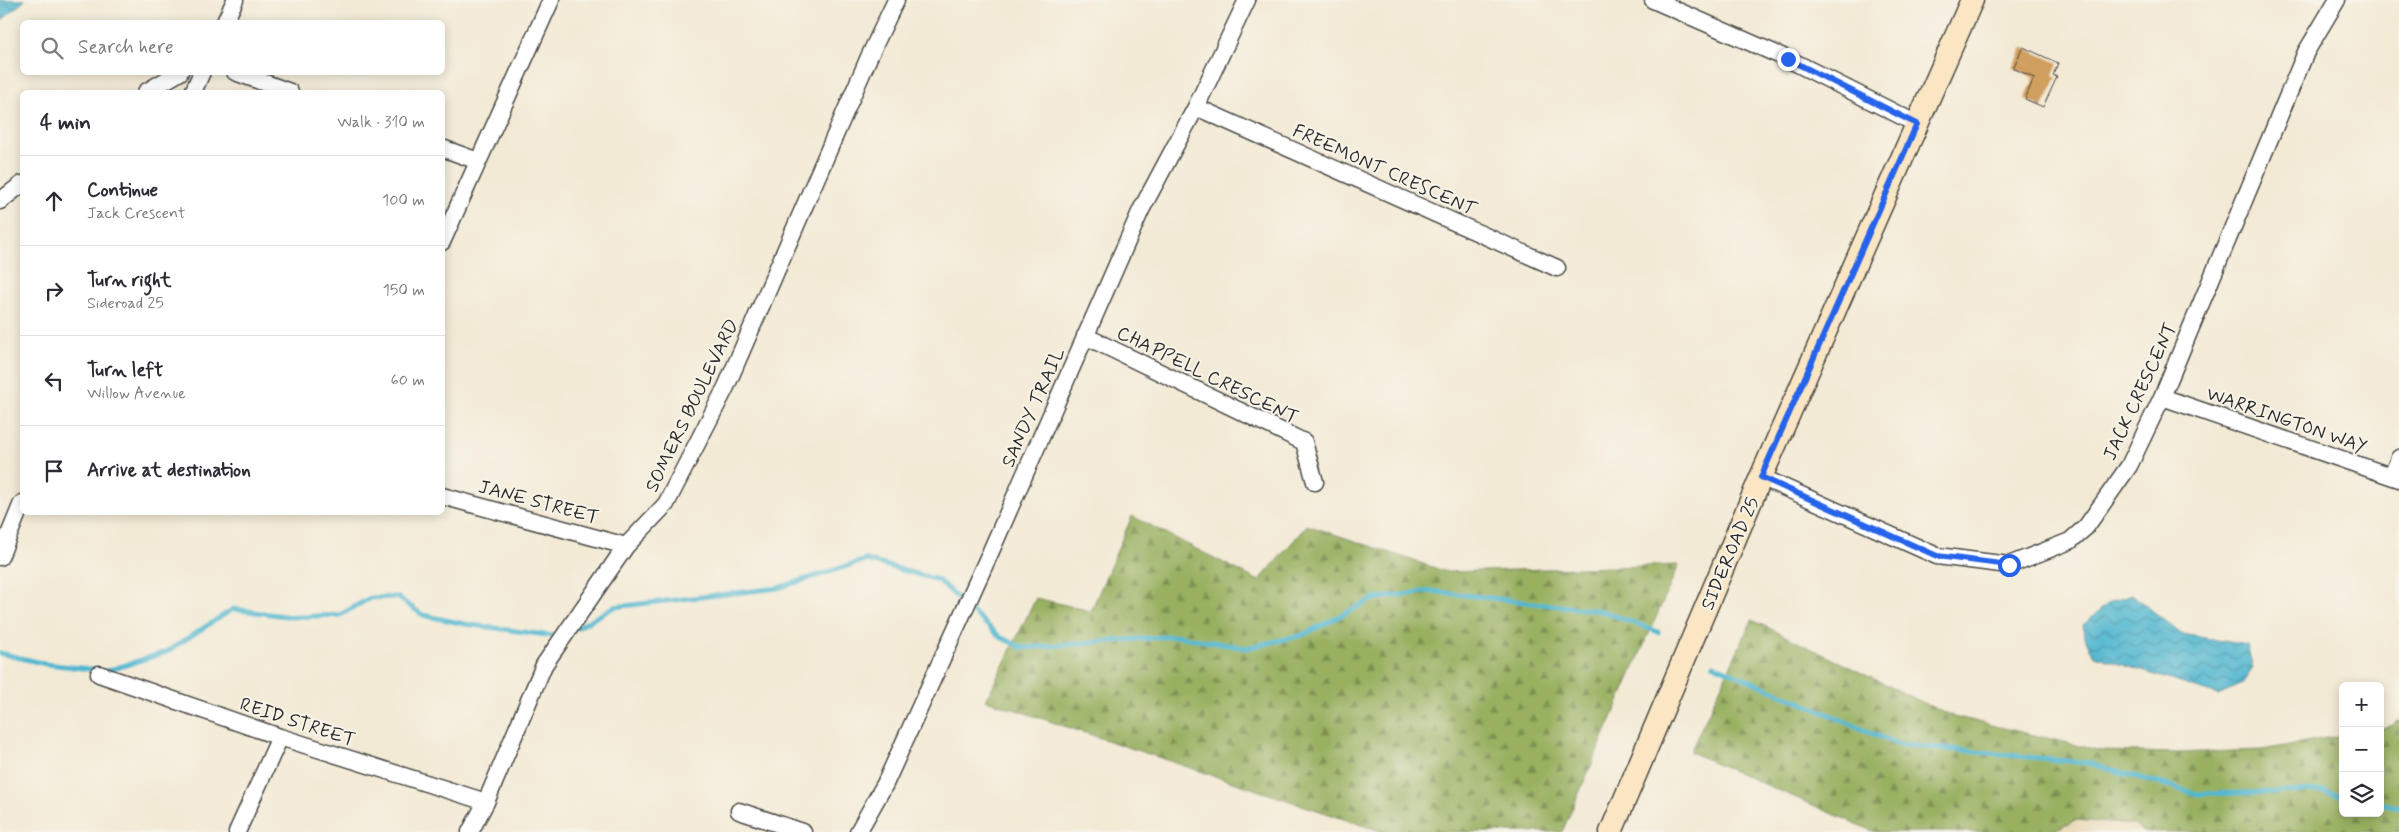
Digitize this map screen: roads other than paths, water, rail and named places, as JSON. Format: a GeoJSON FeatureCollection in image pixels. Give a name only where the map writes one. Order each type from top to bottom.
{"type":"FeatureCollection","features":[{"type":"Feature","properties":{"kind":"main road","name":"SIDEROAD 25"},"geometry":{"type":"LineString","coordinates":[[1611,832],[1761,477],[1972,0]]}},
{"type":"Feature","properties":{"kind":"street"},"geometry":{"type":"LineString","coordinates":[[226,20],[235,0]]}},
{"type":"Feature","properties":{"kind":"street"},"geometry":{"type":"LineString","coordinates":[[445,235],[551,0]]}},
{"type":"Feature","properties":{"kind":"street","name":"SOMERS BOULEVARD"},"geometry":{"type":"LineString","coordinates":[[470,832],[486,802],[544,665],[626,546],[666,504],[726,387],[869,57],[896,0]]}},
{"type":"Feature","properties":{"kind":"street","name":"SANDY TRAIL"},"geometry":{"type":"LineString","coordinates":[[858,832],[885,784],[1141,210],[1196,107],[1248,0]]}},
{"type":"Feature","properties":{"kind":"street"},"geometry":{"type":"LineString","coordinates":[[1653,0],[1788,59],[1917,124]]}},
{"type":"Feature","properties":{"kind":"street","name":"JACK CRESCENT"},"geometry":{"type":"LineString","coordinates":[[1761,477],[1937,556],[2009,565],[2070,542],[2086,527],[2130,466],[2162,397],[2306,52],[2337,0]]}},
{"type":"Feature","properties":{"kind":"street"},"geometry":{"type":"LineString","coordinates":[[149,90],[175,75]]}},
{"type":"Feature","properties":{"kind":"street"},"geometry":{"type":"LineString","coordinates":[[194,90],[201,75]]}},
{"type":"Feature","properties":{"kind":"street"},"geometry":{"type":"LineString","coordinates":[[242,75],[284,90]]}},
{"type":"Feature","properties":{"kind":"street","name":"FREEMONT CRESCENT"},"geometry":{"type":"LineString","coordinates":[[1196,107],[1557,268]]}},
{"type":"Feature","properties":{"kind":"street"},"geometry":{"type":"LineString","coordinates":[[445,149],[478,161]]}},
{"type":"Feature","properties":{"kind":"street"},"geometry":{"type":"LineString","coordinates":[[0,201],[20,186]]}},
{"type":"Feature","properties":{"kind":"street","name":"CHAPPELL CRESCENT"},"geometry":{"type":"LineString","coordinates":[[1085,336],[1304,442],[1315,482]]}},
{"type":"Feature","properties":{"kind":"street","name":"WARRINGTON WAY"},"geometry":{"type":"LineString","coordinates":[[2162,397],[2395,477]]}},
{"type":"Feature","properties":{"kind":"street"},"geometry":{"type":"LineString","coordinates":[[2395,477],[2399,458]]}},
{"type":"Feature","properties":{"kind":"street","name":"JANE STREET"},"geometry":{"type":"LineString","coordinates":[[445,497],[626,546]]}},
{"type":"Feature","properties":{"kind":"street"},"geometry":{"type":"LineString","coordinates":[[0,557],[20,508]]}},
{"type":"Feature","properties":{"kind":"street","name":"REID STREET"},"geometry":{"type":"LineString","coordinates":[[99,674],[280,737],[486,802]]}},
{"type":"Feature","properties":{"kind":"street"},"geometry":{"type":"LineString","coordinates":[[237,832],[280,737]]}},
{"type":"Feature","properties":{"kind":"street"},"geometry":{"type":"LineString","coordinates":[[739,811],[803,832]]}},
{"type":"Feature","properties":{"kind":"water"},"geometry":{"type":"Polygon","coordinates":[[[0,0],[25,0],[0,22],[0,0]]]}},
{"type":"Feature","properties":{"kind":"water"},"geometry":{"type":"Polygon","coordinates":[[[2132,594],[2181,634],[2247,645],[2253,668],[2242,684],[2218,695],[2095,656],[2084,637],[2083,625],[2111,601],[2132,594]]]}},
{"type":"Feature","properties":{"kind":"waterway"},"geometry":{"type":"LineString","coordinates":[[577,628],[614,607],[778,588],[866,560],[938,580],[1000,637],[1023,648],[1177,636],[1246,648],[1303,635],[1373,599],[1430,591],[1602,611],[1658,632]]}},
{"type":"Feature","properties":{"kind":"waterway"},"geometry":{"type":"LineString","coordinates":[[107,671],[166,652],[233,609],[292,617],[340,615],[370,598],[397,597],[423,615],[465,624],[561,637]]}},
{"type":"Feature","properties":{"kind":"waterway"},"geometry":{"type":"LineString","coordinates":[[0,653],[46,664],[99,670]]}},
{"type":"Feature","properties":{"kind":"waterway"},"geometry":{"type":"LineString","coordinates":[[1714,665],[1897,744],[2088,763],[2198,794],[2319,791],[2339,795]]}},
{"type":"Feature","properties":{"kind":"waterway"},"geometry":{"type":"LineString","coordinates":[[2384,804],[2399,807]]}}]}
